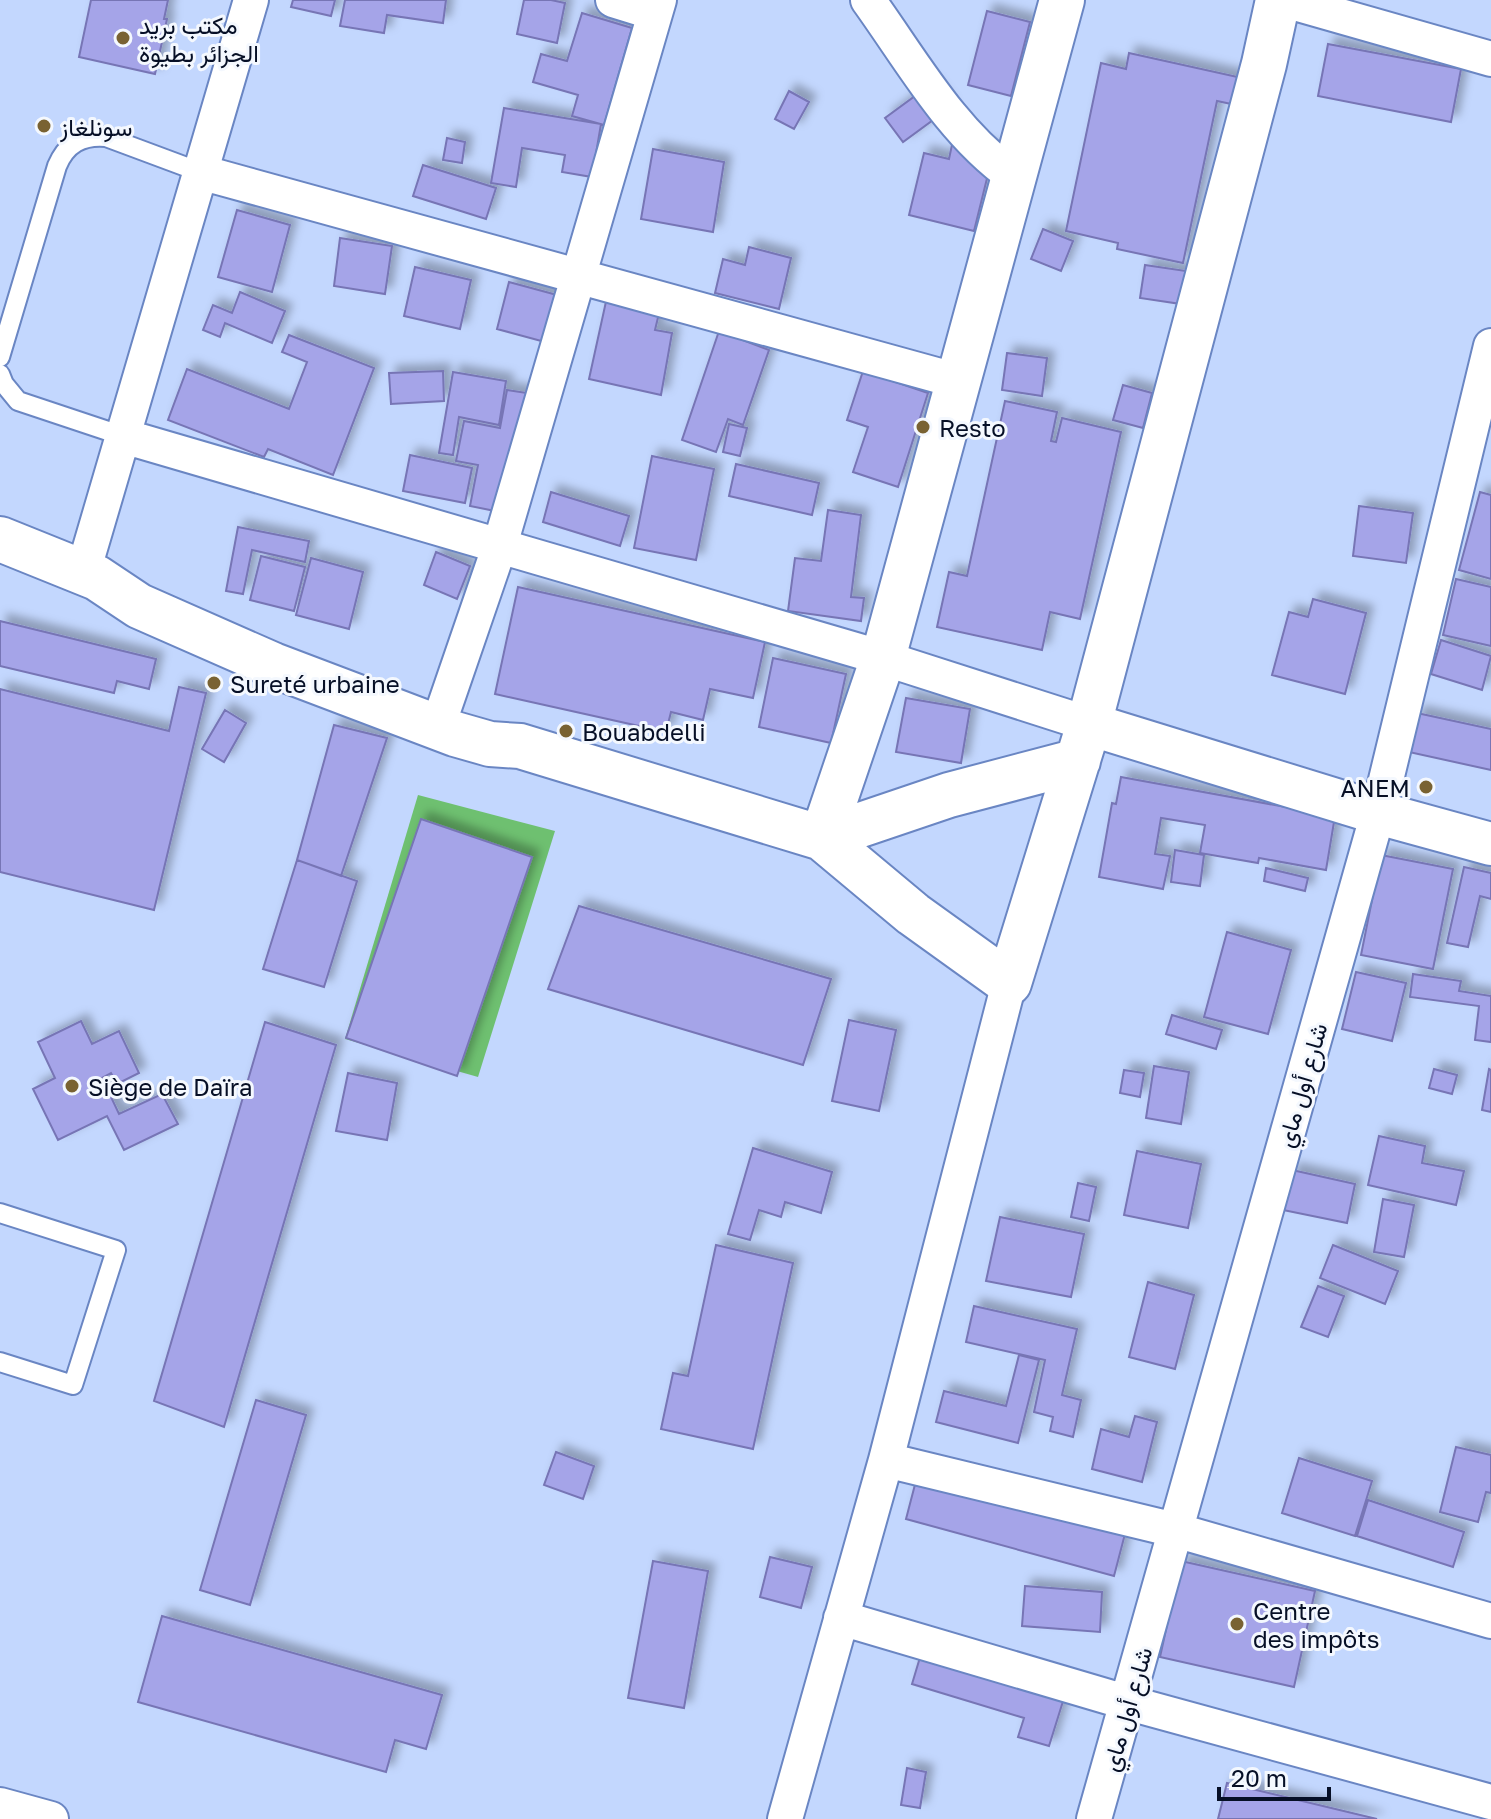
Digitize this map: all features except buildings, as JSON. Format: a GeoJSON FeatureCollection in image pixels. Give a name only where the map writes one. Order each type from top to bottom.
{"type":"FeatureCollection","features":[{"type":"Feature","properties":{"kind":"main road"},"geometry":{"type":"LineString","coordinates":[[822,838],[883,658],[1062,1]]}},
{"type":"Feature","properties":{"kind":"main road"},"geometry":{"type":"LineString","coordinates":[[90,575],[146,585],[477,722],[520,746],[822,838],[913,914],[1009,983],[1083,743],[1264,64],[1287,1]]}},
{"type":"Feature","properties":{"kind":"main road"},"geometry":{"type":"LineString","coordinates":[[0,539],[90,575],[139,606],[273,665],[455,734],[490,744],[520,746]]}},
{"type":"Feature","properties":{"kind":"main road"},"geometry":{"type":"LineString","coordinates":[[822,838],[949,795],[1083,743]]}},
{"type":"Feature","properties":{"kind":"street"},"geometry":{"type":"LineString","coordinates":[[90,575],[123,436],[251,0]]}},
{"type":"Feature","properties":{"kind":"street"},"geometry":{"type":"LineString","coordinates":[[444,708],[500,545],[657,6],[613,0]]}},
{"type":"Feature","properties":{"kind":"street"},"geometry":{"type":"LineString","coordinates":[[868,0],[967,137],[1013,176]]}},
{"type":"Feature","properties":{"kind":"street"},"geometry":{"type":"LineString","coordinates":[[1287,1],[1491,59]]}},
{"type":"Feature","properties":{"kind":"street"},"geometry":{"type":"LineString","coordinates":[[200,172],[958,381]]}},
{"type":"Feature","properties":{"kind":"street","name":"شارع أول ماي"},"geometry":{"type":"LineString","coordinates":[[1094,1819],[1378,813],[1491,346]]}},
{"type":"Feature","properties":{"kind":"street"},"geometry":{"type":"LineString","coordinates":[[123,436],[883,658],[1083,743],[1378,813],[1491,844]]}},
{"type":"Feature","properties":{"kind":"street"},"geometry":{"type":"LineString","coordinates":[[785,1819],[886,1460],[1009,983]]}},
{"type":"Feature","properties":{"kind":"street"},"geometry":{"type":"LineString","coordinates":[[886,1460],[1175,1530],[1491,1621]]}},
{"type":"Feature","properties":{"kind":"street"},"geometry":{"type":"LineString","coordinates":[[841,1618],[1129,1703],[1491,1804],[1487,1819]]}},
{"type":"Feature","properties":{"kind":"street"},"geometry":{"type":"LineString","coordinates":[[0,1805],[51,1819]]}},
{"type":"Feature","properties":{"kind":"lane"},"geometry":{"type":"LineString","coordinates":[[0,357],[57,166],[61,154],[70,145],[93,136],[106,137],[200,172]]}},
{"type":"Feature","properties":{"kind":"lane"},"geometry":{"type":"LineString","coordinates":[[0,374],[18,401],[123,436]]}},
{"type":"Feature","properties":{"kind":"lane"},"geometry":{"type":"LineString","coordinates":[[0,1213],[116,1250],[73,1385],[2,1369]]}},
{"type":"Feature","properties":{"kind":"green space"},"geometry":{"type":"Polygon","coordinates":[[[418,795],[555,831],[478,1077],[345,1039],[418,795]]]}},
{"type":"Feature","properties":{"kind":"place","name":"مكتب بريد الجزائر بطيوة"},"geometry":{"type":"Point","coordinates":[123,38]}},
{"type":"Feature","properties":{"kind":"place","name":"سونلغاز"},"geometry":{"type":"Point","coordinates":[44,126]}},
{"type":"Feature","properties":{"kind":"place","name":"Resto"},"geometry":{"type":"Point","coordinates":[923,427]}},
{"type":"Feature","properties":{"kind":"place","name":"Sureté urbaine"},"geometry":{"type":"Point","coordinates":[214,683]}},
{"type":"Feature","properties":{"kind":"place","name":"Bouabdelli"},"geometry":{"type":"Point","coordinates":[566,731]}},
{"type":"Feature","properties":{"kind":"place","name":"ANEM"},"geometry":{"type":"Point","coordinates":[1426,787]}},
{"type":"Feature","properties":{"kind":"place","name":"Siège de Daïra"},"geometry":{"type":"Point","coordinates":[72,1086]}},
{"type":"Feature","properties":{"kind":"place","name":"Centre des impôts"},"geometry":{"type":"Point","coordinates":[1237,1624]}}]}
